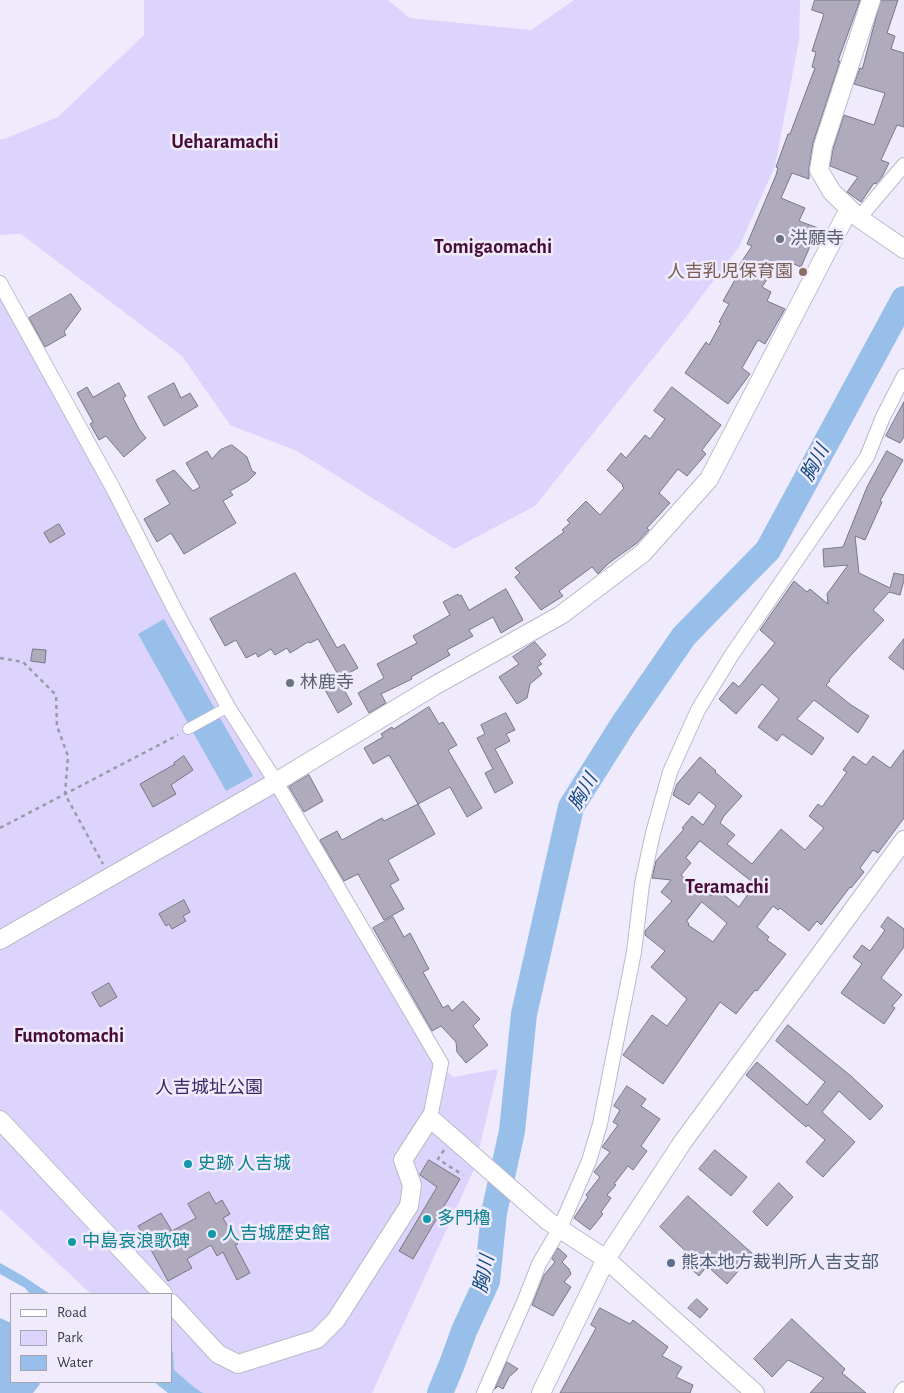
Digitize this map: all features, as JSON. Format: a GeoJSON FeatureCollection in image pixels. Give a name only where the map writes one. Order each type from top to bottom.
{"type":"FeatureCollection","features":[{"type":"Feature","properties":{"kind":"street"},"geometry":{"type":"LineString","coordinates":[[871,0],[823,146],[820,170],[832,192],[854,214],[904,248]]}},
{"type":"Feature","properties":{"kind":"street"},"geometry":{"type":"LineString","coordinates":[[0,940],[276,782],[434,686],[560,615],[643,553],[709,479],[854,214],[904,165]]}},
{"type":"Feature","properties":{"kind":"street"},"geometry":{"type":"LineString","coordinates":[[0,284],[114,490],[223,710],[276,782],[441,1062],[430,1118],[403,1160],[412,1185],[409,1206],[336,1320],[317,1339],[238,1364],[218,1354],[172,1305]]}},
{"type":"Feature","properties":{"kind":"street"},"geometry":{"type":"LineString","coordinates":[[484,1393],[524,1302],[554,1225],[589,1161],[600,1124],[634,952],[642,884],[653,833],[670,772],[698,710],[731,656],[867,457],[883,417],[904,376]]}},
{"type":"Feature","properties":{"kind":"street"},"geometry":{"type":"LineString","coordinates":[[188,729],[223,710]]}},
{"type":"Feature","properties":{"kind":"street"},"geometry":{"type":"LineString","coordinates":[[541,1393],[606,1259],[682,1143],[904,840]]}},
{"type":"Feature","properties":{"kind":"street"},"geometry":{"type":"LineString","coordinates":[[430,1118],[448,1140],[554,1225],[606,1259],[755,1393]]}},
{"type":"Feature","properties":{"kind":"street"},"geometry":{"type":"LineString","coordinates":[[0,1120],[162,1293]]}},
{"type":"Feature","properties":{"kind":"street"},"geometry":{"type":"LineString","coordinates":[[901,1393],[904,1390]]}},
{"type":"Feature","properties":{"kind":"path"},"geometry":{"type":"LineString","coordinates":[[0,658],[23,662],[56,695],[57,726],[68,756],[65,794],[100,857]]}},
{"type":"Feature","properties":{"kind":"path"},"geometry":{"type":"LineString","coordinates":[[0,828],[188,729]]}},
{"type":"Feature","properties":{"kind":"path"},"geometry":{"type":"LineString","coordinates":[[448,1140],[438,1160],[463,1175]]}},
{"type":"Feature","properties":{"kind":"green space"},"geometry":{"type":"Polygon","coordinates":[[[144,0],[388,0],[410,18],[531,30],[574,0],[800,0],[799,40],[775,166],[739,247],[686,317],[535,506],[454,549],[297,451],[230,425],[182,356],[21,234],[0,235],[0,139],[58,117],[144,35],[144,0]]]}},
{"type":"Feature","properties":{"kind":"green space","name":"人吉城址公園"},"geometry":{"type":"Polygon","coordinates":[[[0,294],[437,1062],[453,1077],[498,1069],[475,1167],[372,1393],[198,1393],[172,1369],[172,1293],[90,1293],[0,1209],[0,294]]]}},
{"type":"Feature","properties":{"kind":"water"},"geometry":{"type":"Polygon","coordinates":[[[164,619],[253,776],[226,791],[138,634],[164,619]]]}},
{"type":"Feature","properties":{"kind":"water"},"geometry":{"type":"Polygon","coordinates":[[[0,1263],[48,1293],[29,1293],[25,1288],[0,1274],[0,1263]]]}},
{"type":"Feature","properties":{"kind":"water"},"geometry":{"type":"Polygon","coordinates":[[[0,1318],[10,1323],[10,1383],[40,1384],[33,1393],[0,1393],[0,1318]]]}},
{"type":"Feature","properties":{"kind":"water"},"geometry":{"type":"Polygon","coordinates":[[[172,1351],[174,1370],[203,1393],[168,1393],[155,1383],[172,1383],[172,1351]]]}},
{"type":"Feature","properties":{"kind":"building"},"geometry":{"type":"Polygon","coordinates":[[[815,0],[860,0],[838,61],[840,61],[813,143],[809,179],[792,173],[781,198],[805,208],[799,221],[818,228],[801,267],[789,262],[788,265],[779,261],[762,287],[771,292],[767,301],[785,309],[765,344],[758,340],[742,368],[750,374],[728,404],[685,373],[706,342],[709,345],[721,323],[719,322],[729,304],[723,301],[741,269],[738,267],[752,246],[747,244],[776,175],[778,168],[776,167],[788,134],[790,134],[815,68],[812,67],[816,52],[812,51],[824,14],[812,10],[815,0]]]}},
{"type":"Feature","properties":{"kind":"building"},"geometry":{"type":"Polygon","coordinates":[[[881,0],[898,0],[887,33],[895,36],[891,49],[904,53],[904,127],[897,125],[881,160],[889,163],[882,177],[876,184],[874,183],[861,202],[847,192],[858,177],[830,166],[833,149],[844,115],[874,125],[885,93],[854,84],[860,68],[862,69],[881,0]]]}},
{"type":"Feature","properties":{"kind":"building"},"geometry":{"type":"Polygon","coordinates":[[[71,294],[81,309],[64,332],[66,335],[45,347],[29,318],[71,294]]]}},
{"type":"Feature","properties":{"kind":"building"},"geometry":{"type":"Polygon","coordinates":[[[119,383],[126,396],[123,398],[139,429],[146,438],[124,457],[106,436],[99,440],[90,424],[93,422],[77,393],[87,387],[93,397],[119,383]]]}},
{"type":"Feature","properties":{"kind":"building"},"geometry":{"type":"Polygon","coordinates":[[[174,383],[181,398],[190,393],[198,406],[164,426],[148,397],[174,383]]]}},
{"type":"Feature","properties":{"kind":"building"},"geometry":{"type":"Polygon","coordinates":[[[672,387],[721,425],[702,450],[706,454],[687,476],[678,469],[659,493],[670,503],[647,528],[649,530],[637,543],[609,563],[598,574],[592,567],[559,591],[563,596],[541,610],[515,577],[520,573],[515,568],[564,532],[562,530],[570,523],[567,520],[586,501],[600,515],[624,488],[607,470],[621,453],[626,458],[645,435],[650,439],[665,419],[654,411],[672,387]]]}},
{"type":"Feature","properties":{"kind":"building"},"geometry":{"type":"Polygon","coordinates":[[[904,402],[904,437],[900,443],[886,436],[904,402]]]}},
{"type":"Feature","properties":{"kind":"building"},"geometry":{"type":"Polygon","coordinates":[[[232,445],[247,457],[252,471],[256,473],[248,481],[230,491],[233,495],[223,501],[236,523],[184,554],[171,533],[157,542],[144,519],[170,504],[156,480],[174,470],[193,491],[200,487],[186,463],[207,451],[212,459],[220,450],[232,445]]]}},
{"type":"Feature","properties":{"kind":"building"},"geometry":{"type":"Polygon","coordinates":[[[887,451],[903,460],[880,501],[882,502],[865,540],[855,536],[859,573],[890,588],[894,573],[904,575],[904,580],[900,595],[889,592],[873,610],[884,620],[826,685],[851,705],[869,716],[858,733],[814,700],[797,719],[824,738],[812,755],[782,734],[777,741],[758,727],[779,699],[762,684],[736,714],[719,699],[733,682],[739,687],[775,643],[760,630],[794,581],[807,592],[810,589],[828,604],[827,594],[848,565],[824,567],[823,549],[843,547],[867,487],[887,451]]]}},
{"type":"Feature","properties":{"kind":"building"},"geometry":{"type":"Polygon","coordinates":[[[59,524],[65,534],[50,543],[44,533],[59,524]]]}},
{"type":"Feature","properties":{"kind":"building"},"geometry":{"type":"Polygon","coordinates":[[[295,573],[337,648],[344,644],[358,668],[340,678],[318,639],[310,643],[308,642],[290,653],[287,648],[275,655],[271,649],[258,657],[256,653],[246,658],[236,640],[225,646],[210,619],[295,573]]]}},
{"type":"Feature","properties":{"kind":"building"},"geometry":{"type":"Polygon","coordinates":[[[506,589],[523,620],[501,633],[493,617],[469,630],[473,636],[447,650],[450,655],[411,677],[412,679],[381,694],[386,703],[369,713],[358,693],[384,678],[377,664],[417,643],[413,636],[450,615],[443,602],[458,594],[459,596],[461,595],[469,610],[506,589]]]}},
{"type":"Feature","properties":{"kind":"building"},"geometry":{"type":"Polygon","coordinates":[[[904,639],[904,670],[889,658],[904,639]]]}},
{"type":"Feature","properties":{"kind":"building"},"geometry":{"type":"Polygon","coordinates":[[[535,642],[546,655],[539,661],[542,664],[537,667],[542,674],[530,684],[527,698],[517,704],[499,677],[519,664],[513,657],[535,642]]]}},
{"type":"Feature","properties":{"kind":"building"},"geometry":{"type":"Polygon","coordinates":[[[33,649],[46,650],[45,663],[31,661],[33,649]]]}},
{"type":"Feature","properties":{"kind":"building"},"geometry":{"type":"Polygon","coordinates":[[[338,679],[352,704],[338,713],[324,688],[338,679]]]}},
{"type":"Feature","properties":{"kind":"building"},"geometry":{"type":"Polygon","coordinates":[[[429,707],[439,724],[443,722],[457,745],[448,750],[482,808],[467,817],[450,787],[418,804],[389,755],[373,764],[364,748],[383,737],[381,734],[392,727],[393,729],[429,707]]]}},
{"type":"Feature","properties":{"kind":"building"},"geometry":{"type":"Polygon","coordinates":[[[506,713],[515,730],[506,734],[510,741],[495,749],[513,783],[495,793],[485,773],[493,769],[477,738],[485,734],[481,725],[506,713]]]}},
{"type":"Feature","properties":{"kind":"building"},"geometry":{"type":"Polygon","coordinates":[[[904,750],[904,818],[878,853],[873,850],[860,868],[864,872],[821,925],[817,921],[809,931],[780,908],[778,910],[773,906],[757,927],[769,937],[767,940],[786,954],[736,1014],[720,1002],[663,1084],[623,1055],[652,1015],[667,1026],[687,999],[651,967],[665,951],[645,935],[645,931],[672,901],[661,892],[671,880],[652,878],[656,861],[684,829],[682,828],[692,816],[703,825],[716,806],[699,792],[689,805],[673,795],[677,784],[700,757],[742,796],[720,823],[735,835],[727,844],[752,864],[781,829],[805,850],[824,828],[809,816],[818,804],[822,807],[847,772],[843,770],[853,756],[866,765],[873,756],[890,768],[904,750]],[[700,841],[686,858],[691,863],[681,875],[702,893],[705,890],[712,896],[717,889],[739,907],[755,884],[700,841]],[[702,902],[687,921],[688,925],[713,942],[727,923],[702,902]]]}},
{"type":"Feature","properties":{"kind":"building"},"geometry":{"type":"Polygon","coordinates":[[[184,756],[193,770],[171,785],[176,794],[153,807],[140,784],[175,764],[184,756]]]}},
{"type":"Feature","properties":{"kind":"building"},"geometry":{"type":"Polygon","coordinates":[[[309,775],[323,801],[304,812],[289,787],[309,775]]]}},
{"type":"Feature","properties":{"kind":"building"},"geometry":{"type":"Polygon","coordinates":[[[418,804],[435,834],[388,860],[399,880],[390,885],[404,909],[384,920],[358,874],[344,881],[320,840],[337,831],[342,840],[382,818],[384,821],[418,804]]]}},
{"type":"Feature","properties":{"kind":"building"},"geometry":{"type":"Polygon","coordinates":[[[184,900],[190,912],[183,916],[186,921],[172,929],[169,924],[166,926],[159,914],[184,900]]]}},
{"type":"Feature","properties":{"kind":"building"},"geometry":{"type":"Polygon","coordinates":[[[393,917],[404,937],[410,933],[429,969],[423,972],[443,1008],[448,1005],[452,1011],[463,1001],[480,1019],[473,1026],[488,1045],[466,1063],[457,1052],[456,1042],[441,1026],[432,1031],[373,928],[393,917]]]}},
{"type":"Feature","properties":{"kind":"building"},"geometry":{"type":"Polygon","coordinates":[[[888,917],[904,929],[904,947],[881,978],[902,995],[892,1006],[895,1008],[884,1024],[841,993],[862,964],[853,957],[862,945],[870,951],[885,930],[881,927],[888,917]]]}},
{"type":"Feature","properties":{"kind":"building"},"geometry":{"type":"Polygon","coordinates":[[[109,983],[117,997],[100,1007],[92,993],[109,983]]]}},
{"type":"Feature","properties":{"kind":"building"},"geometry":{"type":"Polygon","coordinates":[[[788,1025],[851,1076],[883,1106],[870,1120],[839,1091],[822,1112],[855,1142],[823,1177],[806,1162],[825,1140],[808,1125],[806,1127],[746,1075],[757,1062],[807,1105],[825,1082],[776,1041],[788,1025]]]}},
{"type":"Feature","properties":{"kind":"building"},"geometry":{"type":"Polygon","coordinates":[[[627,1086],[646,1099],[641,1106],[660,1119],[641,1146],[647,1151],[633,1170],[628,1166],[614,1184],[616,1185],[607,1195],[611,1198],[601,1212],[603,1214],[590,1230],[574,1218],[588,1197],[586,1195],[600,1177],[594,1172],[610,1152],[602,1147],[618,1125],[613,1122],[620,1110],[614,1106],[627,1086]]]}},
{"type":"Feature","properties":{"kind":"building"},"geometry":{"type":"Polygon","coordinates":[[[715,1150],[747,1177],[731,1196],[699,1169],[715,1150]]]}},
{"type":"Feature","properties":{"kind":"building","name":"多門櫓"},"geometry":{"type":"Polygon","coordinates":[[[429,1160],[460,1179],[413,1259],[399,1251],[437,1187],[420,1175],[429,1160]]]}},
{"type":"Feature","properties":{"kind":"building"},"geometry":{"type":"Polygon","coordinates":[[[779,1183],[793,1197],[767,1226],[753,1212],[779,1183]]]}},
{"type":"Feature","properties":{"kind":"building","name":"人吉城歴史館"},"geometry":{"type":"Polygon","coordinates":[[[209,1192],[216,1204],[222,1200],[230,1214],[223,1218],[238,1244],[235,1245],[250,1273],[237,1280],[223,1252],[217,1256],[211,1245],[187,1259],[192,1268],[168,1281],[138,1226],[161,1213],[172,1231],[196,1218],[188,1204],[209,1192]]]}},
{"type":"Feature","properties":{"kind":"building"},"geometry":{"type":"Polygon","coordinates":[[[688,1196],[753,1254],[727,1284],[707,1266],[699,1276],[687,1265],[693,1258],[660,1227],[688,1196]]]}},
{"type":"Feature","properties":{"kind":"building"},"geometry":{"type":"Polygon","coordinates":[[[558,1248],[567,1256],[562,1262],[571,1274],[564,1282],[571,1287],[553,1316],[532,1305],[544,1275],[555,1262],[552,1259],[558,1248]]]}},
{"type":"Feature","properties":{"kind":"building"},"geometry":{"type":"Polygon","coordinates":[[[697,1299],[708,1309],[700,1318],[688,1308],[697,1299]]]}},
{"type":"Feature","properties":{"kind":"building"},"geometry":{"type":"Polygon","coordinates":[[[600,1308],[630,1324],[633,1320],[668,1347],[662,1356],[682,1367],[676,1377],[693,1385],[690,1393],[560,1393],[596,1328],[591,1325],[600,1308]]]}},
{"type":"Feature","properties":{"kind":"building"},"geometry":{"type":"Polygon","coordinates":[[[792,1319],[845,1369],[842,1373],[866,1393],[810,1393],[824,1378],[788,1360],[772,1377],[754,1359],[792,1319]]]}},
{"type":"Feature","properties":{"kind":"building"},"geometry":{"type":"Polygon","coordinates":[[[507,1362],[518,1369],[509,1377],[503,1389],[498,1386],[495,1389],[507,1362]]]}},
{"type":"Feature","properties":{"kind":"waterway","name":"胸川"},"geometry":{"type":"LineString","coordinates":[[440,1393],[464,1331],[487,1281],[494,1213],[512,1131],[524,1014],[571,807],[624,723],[684,636],[768,550],[904,299]]}},
{"type":"Feature","properties":{"kind":"place","name":"洪願寺"},"geometry":{"type":"Point","coordinates":[780,239]}},
{"type":"Feature","properties":{"kind":"place","name":"人吉乳児保育園"},"geometry":{"type":"Point","coordinates":[803,272]}},
{"type":"Feature","properties":{"kind":"place","name":"林鹿寺"},"geometry":{"type":"Point","coordinates":[290,683]}},
{"type":"Feature","properties":{"kind":"place","name":"史跡 人吉城"},"geometry":{"type":"Point","coordinates":[188,1164]}},
{"type":"Feature","properties":{"kind":"place","name":"多門櫓"},"geometry":{"type":"Point","coordinates":[427,1219]}},
{"type":"Feature","properties":{"kind":"place","name":"人吉城歴史館"},"geometry":{"type":"Point","coordinates":[212,1234]}},
{"type":"Feature","properties":{"kind":"place","name":"中島哀浪歌碑"},"geometry":{"type":"Point","coordinates":[72,1242]}},
{"type":"Feature","properties":{"kind":"place","name":"熊本地方裁判所人吉支部"},"geometry":{"type":"Point","coordinates":[671,1263]}},
{"type":"Feature","properties":{"kind":"district","name":"Ueharamachi"},"geometry":{"type":"Point","coordinates":[225,142]}},
{"type":"Feature","properties":{"kind":"district","name":"Tomigaomachi"},"geometry":{"type":"Point","coordinates":[493,247]}},
{"type":"Feature","properties":{"kind":"district","name":"Teramachi"},"geometry":{"type":"Point","coordinates":[727,887]}},
{"type":"Feature","properties":{"kind":"district","name":"Fumotomachi"},"geometry":{"type":"Point","coordinates":[69,1036]}}]}
